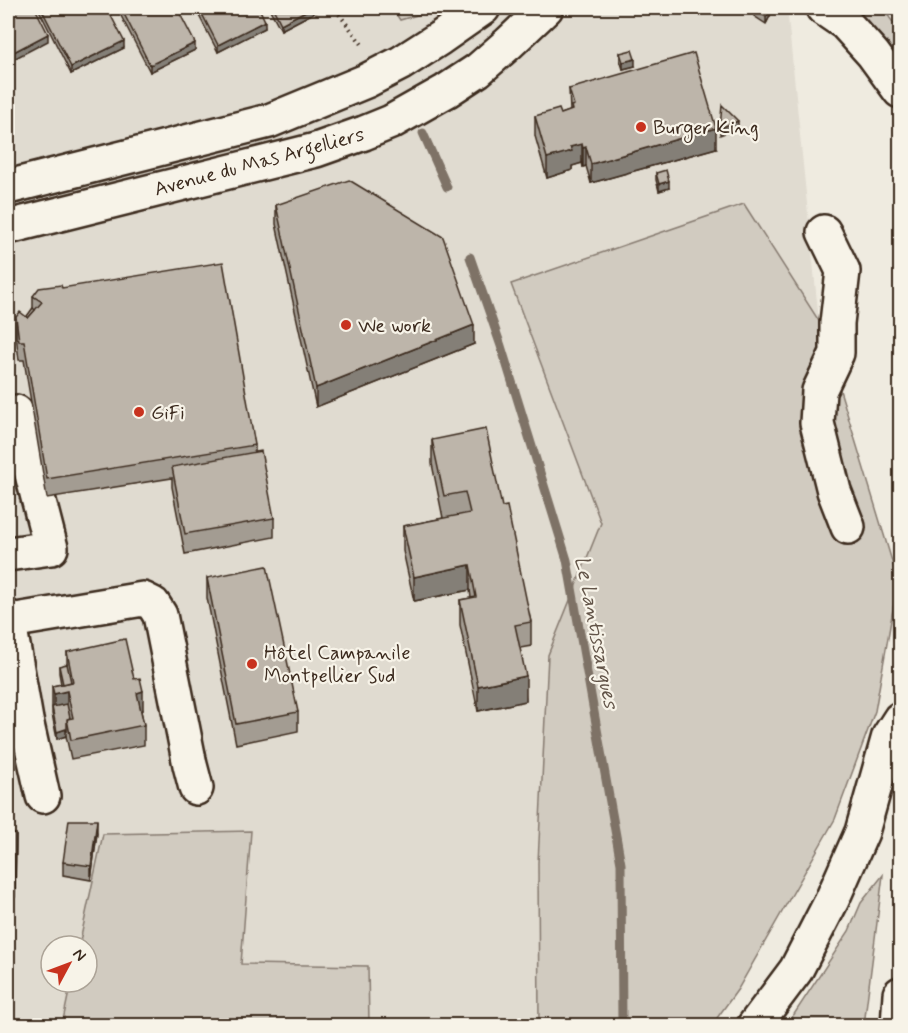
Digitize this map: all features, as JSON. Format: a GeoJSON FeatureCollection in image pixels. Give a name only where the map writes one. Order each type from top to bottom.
{"type":"FeatureCollection","features":[{"type":"Feature","properties":{"kind":"main road","name":"Avenue du Mas Argelliers"},"geometry":{"type":"LineString","coordinates":[[8,187],[269,121],[366,81],[401,63],[483,8]]}},
{"type":"Feature","properties":{"kind":"main road","name":"Avenue du Mas Argelliers"},"geometry":{"type":"LineString","coordinates":[[8,227],[240,170],[316,150],[364,134],[391,122],[478,70],[546,8]]}},
{"type":"Feature","properties":{"kind":"main road"},"geometry":{"type":"LineString","coordinates":[[823,8],[844,23],[873,54],[900,91]]}},
{"type":"Feature","properties":{"kind":"main road"},"geometry":{"type":"LineString","coordinates":[[824,232],[843,271],[837,323],[837,353],[819,392],[818,423],[834,491],[848,527]]}},
{"type":"Feature","properties":{"kind":"main road"},"geometry":{"type":"LineString","coordinates":[[8,414],[16,412],[51,548],[8,554]]}},
{"type":"Feature","properties":{"kind":"main road"},"geometry":{"type":"LineString","coordinates":[[43,796],[26,720],[8,620],[143,599],[153,604],[160,615],[196,788]]}},
{"type":"Feature","properties":{"kind":"main road"},"geometry":{"type":"LineString","coordinates":[[754,1026],[796,970],[832,900],[862,832],[889,736],[900,719]]}},
{"type":"Feature","properties":{"kind":"main road"},"geometry":{"type":"LineString","coordinates":[[898,1026],[900,994]]}},
{"type":"Feature","properties":{"kind":"path"},"geometry":{"type":"LineString","coordinates":[[339,14],[368,52]]}},
{"type":"Feature","properties":{"kind":"shaded area"},"geometry":{"type":"Polygon","coordinates":[[[8,8],[787,8],[819,321],[744,204],[512,284],[601,523],[548,655],[538,863],[539,1025],[369,1025],[368,966],[241,964],[250,831],[103,834],[82,934],[39,934],[39,994],[68,994],[62,1025],[8,1025],[8,8]]]}},
{"type":"Feature","properties":{"kind":"shaded area"},"geometry":{"type":"Polygon","coordinates":[[[392,8],[434,8],[400,20],[392,8]]]}},
{"type":"Feature","properties":{"kind":"shaded area"},"geometry":{"type":"Polygon","coordinates":[[[849,8],[879,8],[887,14],[900,32],[900,60],[849,8]]]}},
{"type":"Feature","properties":{"kind":"shaded area"},"geometry":{"type":"Polygon","coordinates":[[[744,204],[819,321],[898,581],[875,711],[835,819],[738,989],[712,1025],[539,1025],[538,863],[548,655],[601,523],[511,284],[744,204]]]}},
{"type":"Feature","properties":{"kind":"shaded area"},"geometry":{"type":"Polygon","coordinates":[[[251,831],[241,964],[368,966],[369,1025],[62,1025],[68,994],[99,994],[99,934],[82,934],[103,834],[251,831]]]}},
{"type":"Feature","properties":{"kind":"shaded area"},"geometry":{"type":"Polygon","coordinates":[[[883,875],[864,1025],[787,1025],[849,931],[861,903],[883,875]]]}},
{"type":"Feature","properties":{"kind":"building"},"geometry":{"type":"Polygon","coordinates":[[[8,8],[35,8],[48,34],[8,55],[8,8]]]}},
{"type":"Feature","properties":{"kind":"building"},"geometry":{"type":"Polygon","coordinates":[[[41,8],[107,8],[124,41],[71,67],[41,8]]]}},
{"type":"Feature","properties":{"kind":"building"},"geometry":{"type":"Polygon","coordinates":[[[121,8],[177,8],[195,43],[150,65],[121,8]]]}},
{"type":"Feature","properties":{"kind":"building"},"geometry":{"type":"Polygon","coordinates":[[[199,8],[259,8],[265,21],[218,45],[199,8]]]}},
{"type":"Feature","properties":{"kind":"building"},"geometry":{"type":"Polygon","coordinates":[[[273,8],[311,8],[281,24],[273,8]]]}},
{"type":"Feature","properties":{"kind":"building"},"geometry":{"type":"Polygon","coordinates":[[[755,8],[770,9],[766,17],[754,10],[755,8]]]}},
{"type":"Feature","properties":{"kind":"building"},"geometry":{"type":"Polygon","coordinates":[[[632,50],[635,59],[623,62],[620,53],[632,50]]]}},
{"type":"Feature","properties":{"kind":"building","name":"Burger King"},"geometry":{"type":"Polygon","coordinates":[[[694,53],[716,128],[591,164],[586,147],[583,148],[582,144],[570,147],[572,151],[547,158],[535,116],[559,109],[561,114],[572,110],[571,106],[574,105],[569,89],[694,53]]]}},
{"type":"Feature","properties":{"kind":"building"},"geometry":{"type":"Polygon","coordinates":[[[722,105],[738,121],[720,128],[722,105]]]}},
{"type":"Feature","properties":{"kind":"building"},"geometry":{"type":"Polygon","coordinates":[[[666,170],[669,181],[659,184],[656,173],[666,170]]]}},
{"type":"Feature","properties":{"kind":"building"},"geometry":{"type":"Polygon","coordinates":[[[349,180],[443,237],[474,325],[316,388],[276,205],[349,180]]]}},
{"type":"Feature","properties":{"kind":"building","name":"GiFi"},"geometry":{"type":"Polygon","coordinates":[[[223,262],[255,445],[47,479],[24,341],[19,341],[16,317],[20,312],[28,318],[42,302],[33,296],[39,288],[61,285],[62,288],[223,262]]]}},
{"type":"Feature","properties":{"kind":"building"},"geometry":{"type":"Polygon","coordinates":[[[33,308],[35,310],[28,318],[27,316],[33,308]]]}},
{"type":"Feature","properties":{"kind":"building"},"geometry":{"type":"Polygon","coordinates":[[[486,429],[502,507],[507,506],[531,622],[515,625],[526,676],[478,686],[460,600],[476,597],[470,565],[414,577],[403,526],[470,513],[465,492],[444,496],[432,440],[486,429]]]}},
{"type":"Feature","properties":{"kind":"building"},"geometry":{"type":"Polygon","coordinates":[[[261,451],[274,518],[185,534],[172,467],[261,451]]]}},
{"type":"Feature","properties":{"kind":"building","name":"Hôtel Campanile Montpellier Sud"},"geometry":{"type":"Polygon","coordinates":[[[267,566],[298,712],[236,724],[207,578],[267,566]]]}},
{"type":"Feature","properties":{"kind":"building"},"geometry":{"type":"Polygon","coordinates":[[[125,639],[134,679],[140,678],[143,691],[137,693],[144,725],[71,740],[67,719],[73,718],[67,691],[54,694],[52,686],[73,682],[67,652],[125,639]]]}},
{"type":"Feature","properties":{"kind":"building"},"geometry":{"type":"Polygon","coordinates":[[[67,664],[71,682],[63,684],[59,666],[67,664]]]}},
{"type":"Feature","properties":{"kind":"building"},"geometry":{"type":"Polygon","coordinates":[[[67,704],[70,718],[67,719],[67,732],[66,729],[57,732],[52,707],[67,704]]]}},
{"type":"Feature","properties":{"kind":"building"},"geometry":{"type":"Polygon","coordinates":[[[69,820],[97,820],[91,866],[63,862],[69,820]]]}},
{"type":"Feature","properties":{"kind":"building"},"geometry":{"type":"Polygon","coordinates":[[[8,834],[16,834],[15,884],[8,884],[8,834]]]}},
{"type":"Feature","properties":{"kind":"waterway","name":"Le Lantissargues"},"geometry":{"type":"LineString","coordinates":[[423,133],[447,187]]}},
{"type":"Feature","properties":{"kind":"waterway","name":"Le Lantissargues"},"geometry":{"type":"LineString","coordinates":[[470,257],[501,346],[567,560],[621,864],[622,1026]]}},
{"type":"Feature","properties":{"kind":"place","name":"Burger King"},"geometry":{"type":"Point","coordinates":[641,127]}},
{"type":"Feature","properties":{"kind":"place","name":"We work"},"geometry":{"type":"Point","coordinates":[346,325]}},
{"type":"Feature","properties":{"kind":"place","name":"GiFi"},"geometry":{"type":"Point","coordinates":[139,412]}},
{"type":"Feature","properties":{"kind":"place","name":"Hôtel Campanile Montpellier Sud"},"geometry":{"type":"Point","coordinates":[252,664]}}]}
